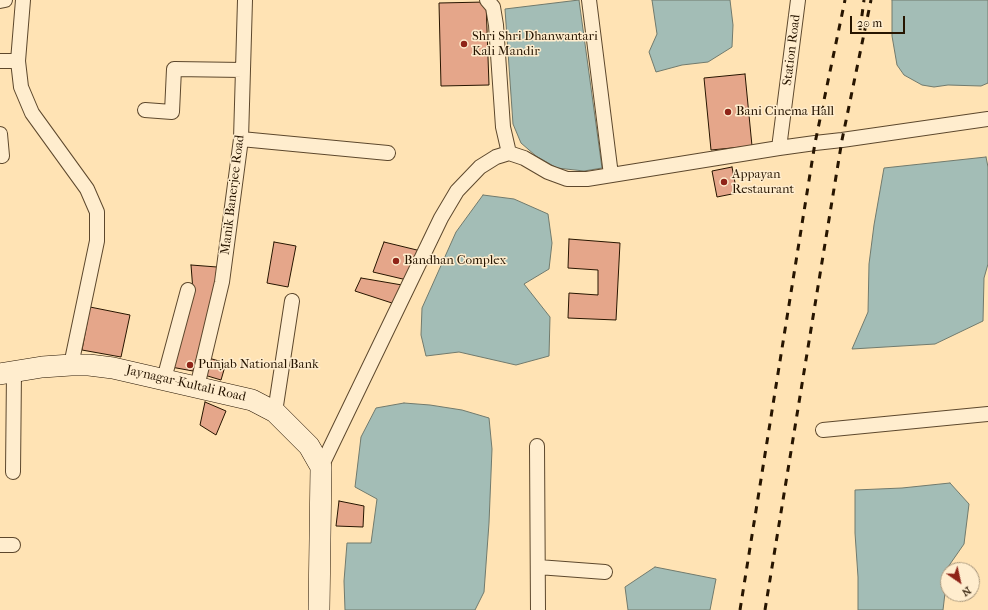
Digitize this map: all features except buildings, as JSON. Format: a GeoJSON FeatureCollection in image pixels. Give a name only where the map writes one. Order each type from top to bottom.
{"type":"FeatureCollection","features":[{"type":"Feature","properties":{"kind":"main road","name":"Jaynagar-Kultali Road"},"geometry":{"type":"LineString","coordinates":[[7,373],[42,367],[89,365],[113,368],[197,386],[252,400],[275,412],[309,446],[321,467]]}},
{"type":"Feature","properties":{"kind":"main road"},"geometry":{"type":"LineString","coordinates":[[318,610],[321,467]]}},
{"type":"Feature","properties":{"kind":"street"},"geometry":{"type":"LineString","coordinates":[[0,1],[6,0]]}},
{"type":"Feature","properties":{"kind":"street"},"geometry":{"type":"LineString","coordinates":[[23,0],[18,61],[22,87],[32,113],[87,189],[97,212],[97,241],[71,365]]}},
{"type":"Feature","properties":{"kind":"street","name":"Manik Banerjee Road"},"geometry":{"type":"LineString","coordinates":[[197,386],[222,282],[241,139],[245,0]]}},
{"type":"Feature","properties":{"kind":"street"},"geometry":{"type":"LineString","coordinates":[[491,0],[496,25],[503,127],[509,153]]}},
{"type":"Feature","properties":{"kind":"street"},"geometry":{"type":"LineString","coordinates":[[589,0],[611,175]]}},
{"type":"Feature","properties":{"kind":"street","name":"Station Road"},"geometry":{"type":"LineString","coordinates":[[779,148],[798,0]]}},
{"type":"Feature","properties":{"kind":"street"},"geometry":{"type":"LineString","coordinates":[[0,61],[18,61]]}},
{"type":"Feature","properties":{"kind":"street"},"geometry":{"type":"LineString","coordinates":[[145,110],[172,112],[174,69],[243,70]]}},
{"type":"Feature","properties":{"kind":"street"},"geometry":{"type":"LineString","coordinates":[[321,467],[441,218],[457,191],[480,167],[496,157],[509,153],[524,158],[548,172],[567,179],[587,179],[779,148],[988,119]]}},
{"type":"Feature","properties":{"kind":"street"},"geometry":{"type":"LineString","coordinates":[[0,134],[2,156]]}},
{"type":"Feature","properties":{"kind":"street"},"geometry":{"type":"LineString","coordinates":[[241,139],[388,153]]}},
{"type":"Feature","properties":{"kind":"street"},"geometry":{"type":"LineString","coordinates":[[164,379],[188,290]]}},
{"type":"Feature","properties":{"kind":"street"},"geometry":{"type":"LineString","coordinates":[[275,412],[292,301]]}},
{"type":"Feature","properties":{"kind":"street"},"geometry":{"type":"LineString","coordinates":[[7,373],[13,472]]}},
{"type":"Feature","properties":{"kind":"street"},"geometry":{"type":"LineString","coordinates":[[822,430],[988,414]]}},
{"type":"Feature","properties":{"kind":"street"},"geometry":{"type":"LineString","coordinates":[[537,446],[538,610]]}},
{"type":"Feature","properties":{"kind":"street"},"geometry":{"type":"LineString","coordinates":[[538,566],[605,572]]}},
{"type":"Feature","properties":{"kind":"water"},"geometry":{"type":"Polygon","coordinates":[[[579,0],[602,168],[584,171],[557,168],[536,156],[521,143],[513,124],[505,9],[579,0]]]}},
{"type":"Feature","properties":{"kind":"water"},"geometry":{"type":"Polygon","coordinates":[[[652,0],[730,0],[733,25],[732,47],[708,62],[682,65],[656,72],[649,52],[657,34],[652,0]]]}},
{"type":"Feature","properties":{"kind":"water"},"geometry":{"type":"Polygon","coordinates":[[[892,0],[988,0],[988,83],[981,86],[948,85],[934,87],[922,85],[904,75],[897,65],[892,36],[892,0]]]}},
{"type":"Feature","properties":{"kind":"water"},"geometry":{"type":"Polygon","coordinates":[[[986,157],[988,167],[988,264],[984,278],[983,321],[935,344],[852,349],[868,312],[869,264],[884,168],[986,157]]]}},
{"type":"Feature","properties":{"kind":"water"},"geometry":{"type":"Polygon","coordinates":[[[483,195],[514,199],[548,214],[552,243],[549,269],[524,284],[550,317],[549,356],[516,365],[459,352],[426,356],[421,335],[422,308],[456,232],[483,195]]]}},
{"type":"Feature","properties":{"kind":"water"},"geometry":{"type":"Polygon","coordinates":[[[404,403],[462,410],[489,418],[492,449],[484,592],[475,610],[345,610],[344,581],[347,543],[371,543],[377,499],[355,487],[361,437],[376,408],[404,403]]]}},
{"type":"Feature","properties":{"kind":"water"},"geometry":{"type":"Polygon","coordinates":[[[950,483],[969,504],[964,544],[951,562],[940,562],[940,602],[944,602],[943,610],[858,610],[855,490],[902,488],[950,483]]]}},
{"type":"Feature","properties":{"kind":"water"},"geometry":{"type":"Polygon","coordinates":[[[655,567],[716,579],[710,610],[628,610],[625,587],[655,567]]]}},
{"type":"Feature","properties":{"kind":"railway"},"geometry":{"type":"LineString","coordinates":[[740,610],[815,143],[845,0]]}},
{"type":"Feature","properties":{"kind":"railway"},"geometry":{"type":"LineString","coordinates":[[860,30],[864,0]]}},
{"type":"Feature","properties":{"kind":"railway"},"geometry":{"type":"LineString","coordinates":[[765,610],[842,140],[871,0]]}},
{"type":"Feature","properties":{"kind":"place","name":"Shri Shri Dhanwantari Kali Mandir"},"geometry":{"type":"Point","coordinates":[464,44]}},
{"type":"Feature","properties":{"kind":"place","name":"Bani Cinema Hall"},"geometry":{"type":"Point","coordinates":[728,112]}},
{"type":"Feature","properties":{"kind":"place","name":"Appayan Restaurant"},"geometry":{"type":"Point","coordinates":[724,182]}},
{"type":"Feature","properties":{"kind":"place","name":"Bandhan Complex"},"geometry":{"type":"Point","coordinates":[396,261]}},
{"type":"Feature","properties":{"kind":"place","name":"Punjab National Bank"},"geometry":{"type":"Point","coordinates":[190,365]}}]}
